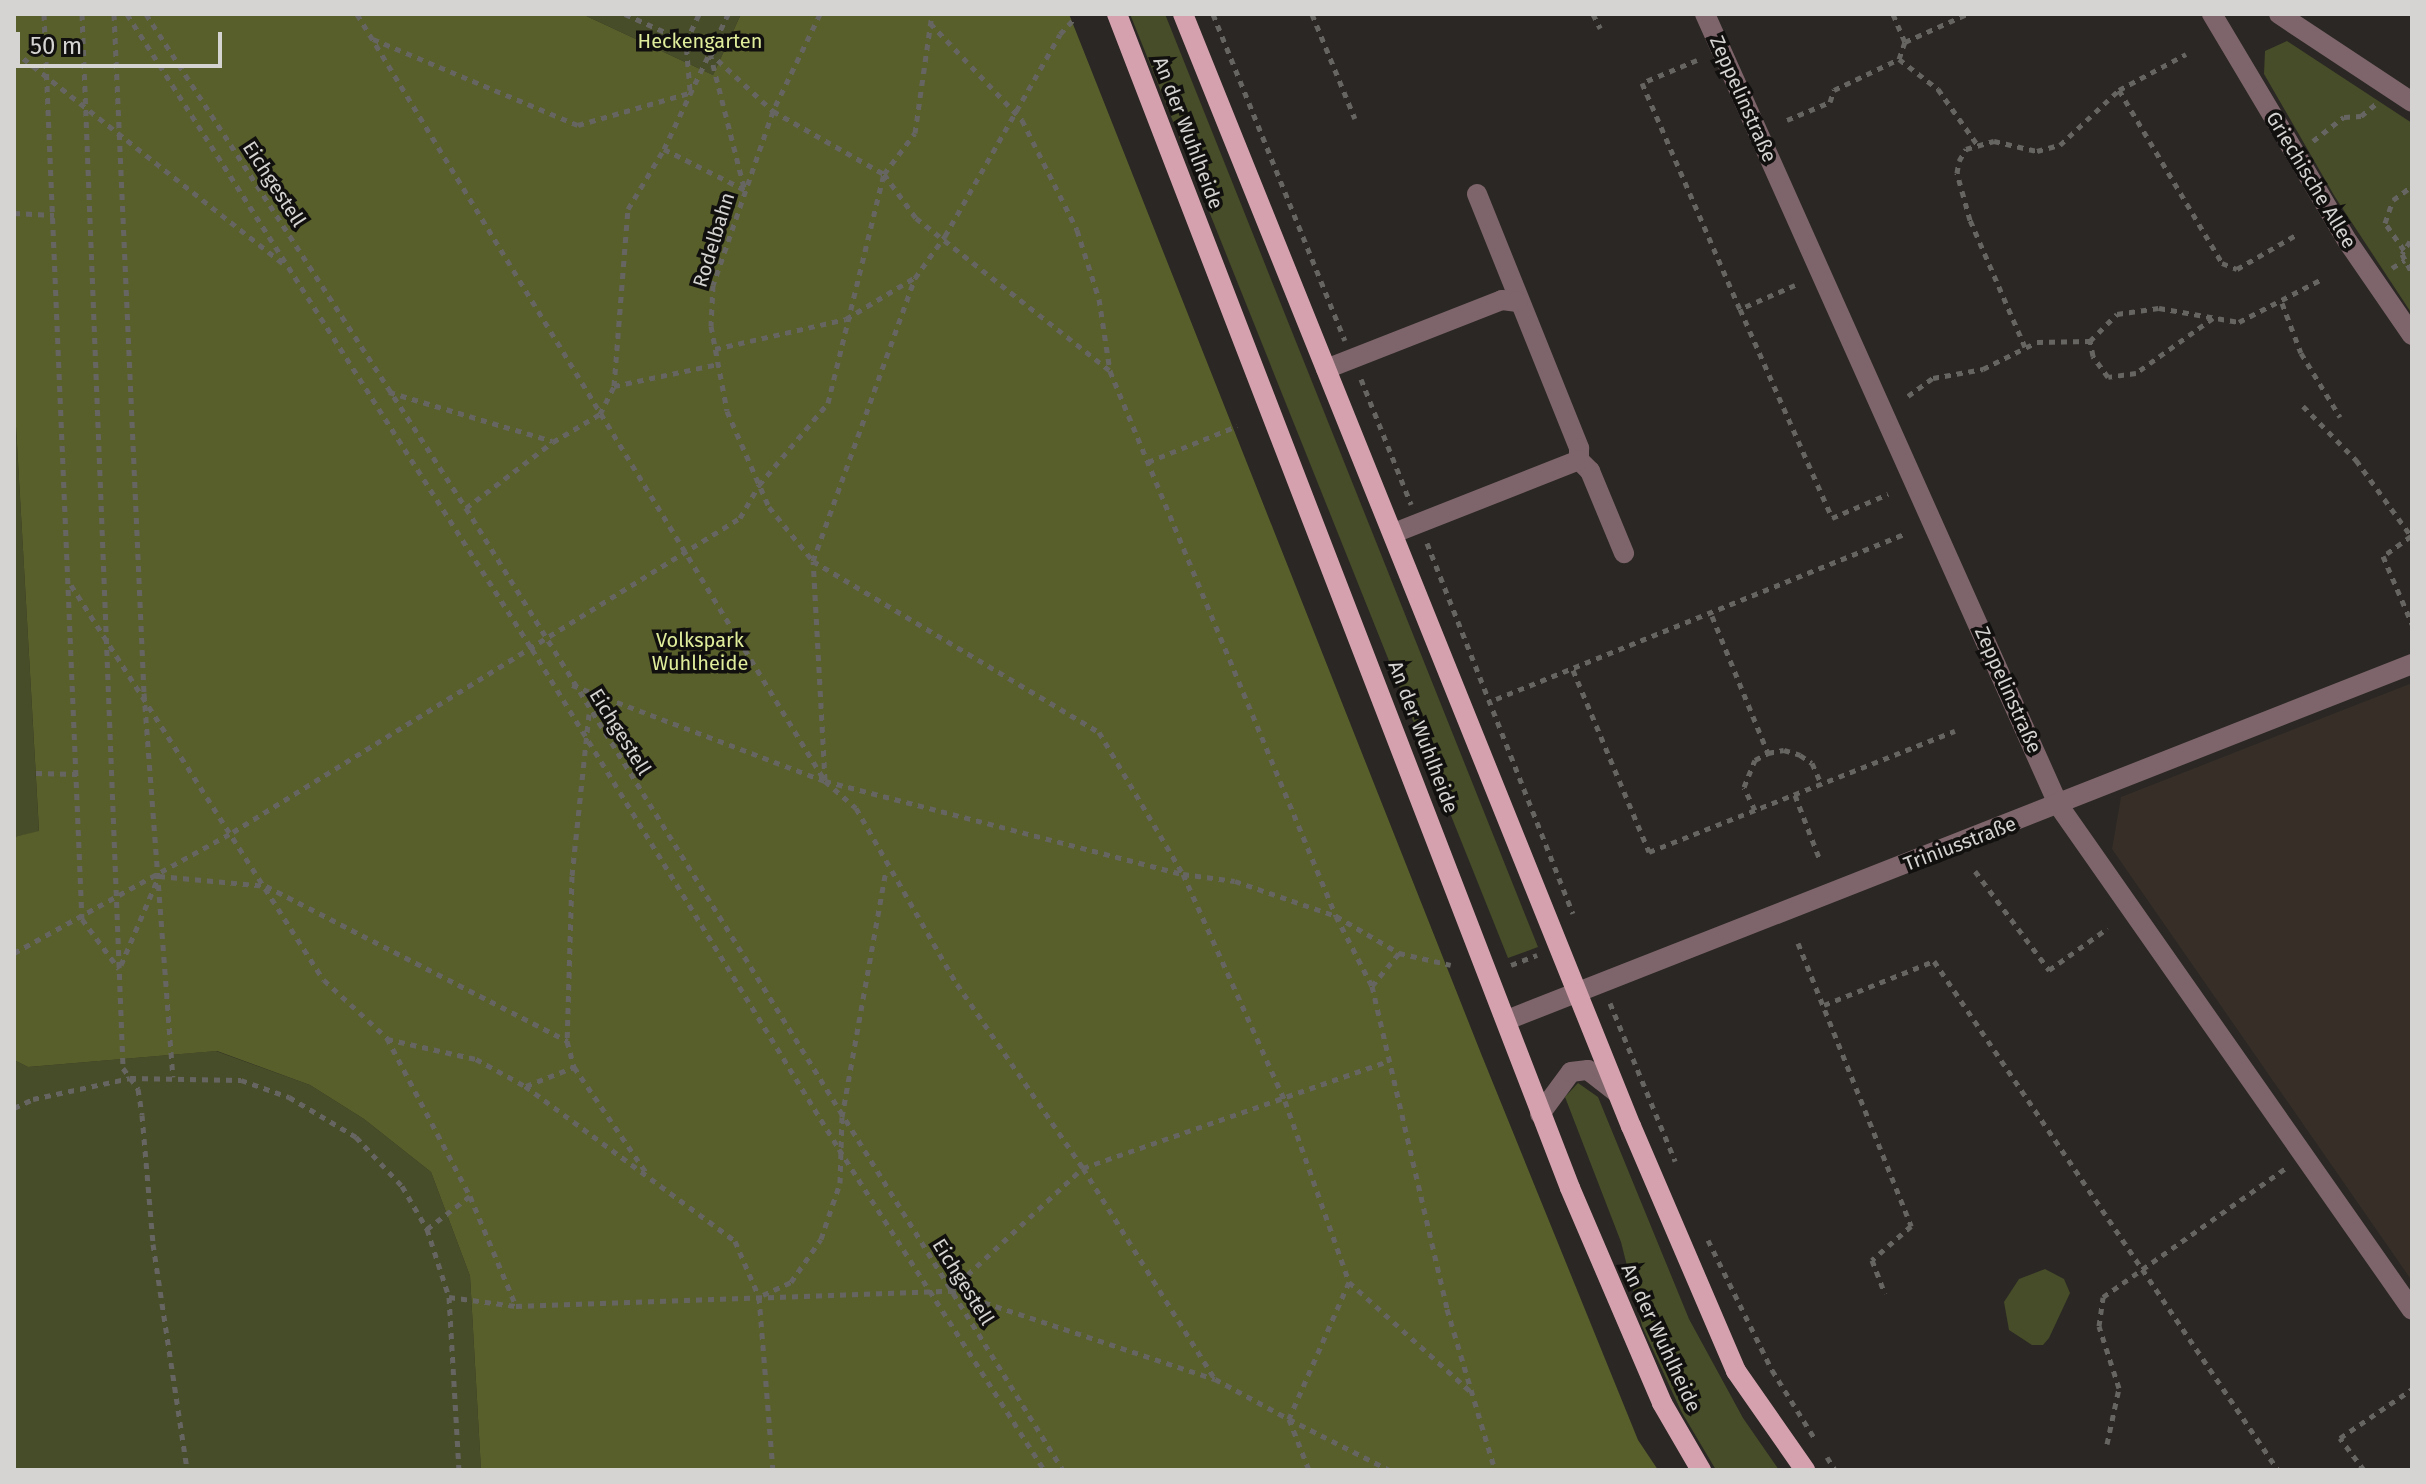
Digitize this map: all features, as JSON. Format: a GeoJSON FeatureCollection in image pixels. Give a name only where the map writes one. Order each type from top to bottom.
{"type":"FeatureCollection","features":[{"type":"Feature","properties":{"kind":"main road","name":"An der Wuhlheide"},"geometry":{"type":"LineString","coordinates":[[1117,14],[1507,1020],[1540,1114],[1619,1309],[1662,1403],[1701,1470]]}},
{"type":"Feature","properties":{"kind":"main road","name":"An der Wuhlheide"},"geometry":{"type":"LineString","coordinates":[[1183,14],[1617,1093],[1736,1371],[1805,1470]]}},
{"type":"Feature","properties":{"kind":"street","name":"Zeppelinstraße"},"geometry":{"type":"LineString","coordinates":[[1705,14],[2059,806],[2412,1310]]}},
{"type":"Feature","properties":{"kind":"street"},"geometry":{"type":"LineString","coordinates":[[2279,14],[2412,102]]}},
{"type":"Feature","properties":{"kind":"street","name":"Griechische Allee"},"geometry":{"type":"LineString","coordinates":[[2219,17],[2295,154],[2412,335]]}},
{"type":"Feature","properties":{"kind":"street"},"geometry":{"type":"LineString","coordinates":[[1477,194],[1579,448],[1579,460],[1590,471],[1624,553]]}},
{"type":"Feature","properties":{"kind":"street"},"geometry":{"type":"LineString","coordinates":[[1326,369],[1502,300],[1518,302]]}},
{"type":"Feature","properties":{"kind":"street"},"geometry":{"type":"LineString","coordinates":[[1394,533],[1579,460]]}},
{"type":"Feature","properties":{"kind":"street","name":"Triniusstraße"},"geometry":{"type":"LineString","coordinates":[[1507,1020],[2059,806],[2412,664]]}},
{"type":"Feature","properties":{"kind":"street"},"geometry":{"type":"LineString","coordinates":[[1540,1114],[1571,1072],[1588,1070],[1617,1093]]}},
{"type":"Feature","properties":{"kind":"path"},"geometry":{"type":"LineString","coordinates":[[44,14],[44,73],[54,215],[82,919],[119,970]]}},
{"type":"Feature","properties":{"kind":"path"},"geometry":{"type":"LineString","coordinates":[[82,14],[106,637],[120,898],[123,1068],[130,1078],[142,1115],[153,1244],[187,1470]]}},
{"type":"Feature","properties":{"kind":"path"},"geometry":{"type":"LineString","coordinates":[[114,14],[122,138],[144,693],[173,1077]]}},
{"type":"Feature","properties":{"kind":"path"},"geometry":{"type":"LineString","coordinates":[[127,14],[532,649],[586,742],[839,1149],[1044,1470]]}},
{"type":"Feature","properties":{"kind":"path","name":"Eichgestell"},"geometry":{"type":"LineString","coordinates":[[146,14],[466,508],[571,685],[1063,1470]]}},
{"type":"Feature","properties":{"kind":"path"},"geometry":{"type":"LineString","coordinates":[[357,14],[600,414],[686,548],[825,781],[856,808],[886,869],[957,984],[1083,1168],[1215,1379]]}},
{"type":"Feature","properties":{"kind":"path"},"geometry":{"type":"LineString","coordinates":[[625,14],[640,17],[709,52],[773,111],[884,174],[916,218],[945,236],[1038,319],[1110,371]]}},
{"type":"Feature","properties":{"kind":"path"},"geometry":{"type":"LineString","coordinates":[[690,93],[686,42],[699,14]]}},
{"type":"Feature","properties":{"kind":"path"},"geometry":{"type":"LineString","coordinates":[[466,508],[553,442],[600,414],[614,386],[628,209],[664,149],[728,14]]}},
{"type":"Feature","properties":{"kind":"path","name":"Rodelbahn"},"geometry":{"type":"LineString","coordinates":[[820,14],[773,111],[713,285],[715,349],[727,411],[769,507],[813,561],[1099,732],[1183,874],[1285,1101],[1349,1282]]}},
{"type":"Feature","properties":{"kind":"path"},"geometry":{"type":"LineString","coordinates":[[14,953],[82,919],[233,832],[532,649],[686,548],[740,518],[759,485],[828,403],[846,319],[884,174],[915,133],[932,14]]}},
{"type":"Feature","properties":{"kind":"path"},"geometry":{"type":"LineString","coordinates":[[1213,14],[1578,924]]}},
{"type":"Feature","properties":{"kind":"path"},"geometry":{"type":"LineString","coordinates":[[1312,14],[1355,119]]}},
{"type":"Feature","properties":{"kind":"path"},"geometry":{"type":"LineString","coordinates":[[1593,14],[1600,28]]}},
{"type":"Feature","properties":{"kind":"path"},"geometry":{"type":"LineString","coordinates":[[1787,120],[1830,102],[1834,90],[1899,59],[1905,42],[1893,14]]}},
{"type":"Feature","properties":{"kind":"path"},"geometry":{"type":"LineString","coordinates":[[1905,42],[1967,14]]}},
{"type":"Feature","properties":{"kind":"path"},"geometry":{"type":"LineString","coordinates":[[825,781],[813,561],[915,278],[945,236],[1012,113],[1075,18]]}},
{"type":"Feature","properties":{"kind":"path"},"geometry":{"type":"LineString","coordinates":[[930,23],[960,50],[1012,113],[1022,120],[1044,155],[1077,230],[1099,299],[1110,371],[1336,916],[1372,986],[1386,1062],[1470,1391],[1495,1470]]}},
{"type":"Feature","properties":{"kind":"path"},"geometry":{"type":"LineString","coordinates":[[373,39],[578,125],[690,93]]}},
{"type":"Feature","properties":{"kind":"path"},"geometry":{"type":"LineString","coordinates":[[14,51],[84,102],[122,138],[290,269]]}},
{"type":"Feature","properties":{"kind":"path"},"geometry":{"type":"LineString","coordinates":[[709,52],[745,191]]}},
{"type":"Feature","properties":{"kind":"path"},"geometry":{"type":"LineString","coordinates":[[2025,347],[1962,196],[1959,161],[1977,144],[1994,141],[2037,151],[2060,145],[2119,90],[2186,54]]}},
{"type":"Feature","properties":{"kind":"path"},"geometry":{"type":"LineString","coordinates":[[1899,59],[1938,89],[1977,144]]}},
{"type":"Feature","properties":{"kind":"path"},"geometry":{"type":"LineString","coordinates":[[1697,60],[1642,83],[1740,309],[1832,518],[1888,494]]}},
{"type":"Feature","properties":{"kind":"path"},"geometry":{"type":"LineString","coordinates":[[2295,154],[2344,117],[2368,113],[2390,86]]}},
{"type":"Feature","properties":{"kind":"path"},"geometry":{"type":"LineString","coordinates":[[2119,90],[2222,263],[2237,269],[2296,235]]}},
{"type":"Feature","properties":{"kind":"path"},"geometry":{"type":"LineString","coordinates":[[664,149],[745,191]]}},
{"type":"Feature","properties":{"kind":"path"},"geometry":{"type":"LineString","coordinates":[[2412,186],[2393,200],[2385,223],[2404,250],[2412,273]]}},
{"type":"Feature","properties":{"kind":"path"},"geometry":{"type":"LineString","coordinates":[[14,213],[54,215]]}},
{"type":"Feature","properties":{"kind":"path"},"geometry":{"type":"LineString","coordinates":[[2404,250],[2410,241]]}},
{"type":"Feature","properties":{"kind":"path"},"geometry":{"type":"LineString","coordinates":[[715,349],[846,319],[915,278]]}},
{"type":"Feature","properties":{"kind":"path"},"geometry":{"type":"LineString","coordinates":[[2090,341],[2106,322],[2137,308],[2251,320],[2322,279]]}},
{"type":"Feature","properties":{"kind":"path"},"geometry":{"type":"LineString","coordinates":[[1740,309],[1795,285]]}},
{"type":"Feature","properties":{"kind":"path"},"geometry":{"type":"LineString","coordinates":[[2282,303],[2301,353],[2340,417]]}},
{"type":"Feature","properties":{"kind":"path"},"geometry":{"type":"LineString","coordinates":[[2090,341],[2101,372],[2119,378],[2173,351],[2213,318]]}},
{"type":"Feature","properties":{"kind":"path"},"geometry":{"type":"LineString","coordinates":[[1908,396],[1933,378],[1983,369],[2025,347],[2050,339],[2090,341]]}},
{"type":"Feature","properties":{"kind":"path"},"geometry":{"type":"LineString","coordinates":[[614,386],[718,364]]}},
{"type":"Feature","properties":{"kind":"path"},"geometry":{"type":"LineString","coordinates":[[388,392],[553,442]]}},
{"type":"Feature","properties":{"kind":"path"},"geometry":{"type":"LineString","coordinates":[[2303,406],[2356,460],[2411,536],[2383,556],[2412,624]]}},
{"type":"Feature","properties":{"kind":"path"},"geometry":{"type":"LineString","coordinates":[[1148,462],[1237,426]]}},
{"type":"Feature","properties":{"kind":"path"},"geometry":{"type":"LineString","coordinates":[[1496,699],[1712,616],[1906,533]]}},
{"type":"Feature","properties":{"kind":"path"},"geometry":{"type":"LineString","coordinates":[[70,584],[144,693],[324,980],[387,1038],[470,1196],[516,1306]]}},
{"type":"Feature","properties":{"kind":"path"},"geometry":{"type":"LineString","coordinates":[[1712,616],[1768,753]]}},
{"type":"Feature","properties":{"kind":"path"},"geometry":{"type":"LineString","coordinates":[[1573,670],[1649,852],[1955,731]]}},
{"type":"Feature","properties":{"kind":"path"},"geometry":{"type":"LineString","coordinates":[[571,685],[825,781],[1183,874],[1235,881],[1336,916],[1399,953],[1451,965]]}},
{"type":"Feature","properties":{"kind":"path"},"geometry":{"type":"LineString","coordinates":[[589,713],[572,876],[567,1041],[574,1067],[650,1177]]}},
{"type":"Feature","properties":{"kind":"path"},"geometry":{"type":"LineString","coordinates":[[1755,810],[1744,787],[1755,760],[1768,753],[1784,750],[1800,755],[1812,763],[1822,785]]}},
{"type":"Feature","properties":{"kind":"path"},"geometry":{"type":"LineString","coordinates":[[36,773],[77,774]]}},
{"type":"Feature","properties":{"kind":"path"},"geometry":{"type":"LineString","coordinates":[[1795,795],[1820,860]]}},
{"type":"Feature","properties":{"kind":"path"},"geometry":{"type":"LineString","coordinates":[[759,1297],[791,1282],[821,1239],[840,1183],[842,1117],[886,869]]}},
{"type":"Feature","properties":{"kind":"path"},"geometry":{"type":"LineString","coordinates":[[1975,871],[2049,970],[2108,928]]}},
{"type":"Feature","properties":{"kind":"path"},"geometry":{"type":"LineString","coordinates":[[159,876],[266,886],[567,1041]]}},
{"type":"Feature","properties":{"kind":"path"},"geometry":{"type":"LineString","coordinates":[[119,970],[159,876]]}},
{"type":"Feature","properties":{"kind":"path"},"geometry":{"type":"LineString","coordinates":[[1798,943],[1911,1226],[1872,1260],[1885,1294]]}},
{"type":"Feature","properties":{"kind":"path"},"geometry":{"type":"LineString","coordinates":[[1372,986],[1399,953]]}},
{"type":"Feature","properties":{"kind":"path"},"geometry":{"type":"LineString","coordinates":[[1511,965],[1542,953]]}},
{"type":"Feature","properties":{"kind":"path"},"geometry":{"type":"LineString","coordinates":[[1824,1005],[1934,961],[2144,1267],[2278,1470]]}},
{"type":"Feature","properties":{"kind":"path"},"geometry":{"type":"LineString","coordinates":[[1602,982],[1676,1164]]}},
{"type":"Feature","properties":{"kind":"path"},"geometry":{"type":"LineString","coordinates":[[387,1038],[476,1059],[525,1086],[735,1241],[759,1297],[773,1470]]}},
{"type":"Feature","properties":{"kind":"path"},"geometry":{"type":"LineString","coordinates":[[950,1291],[1083,1168],[1285,1101],[1386,1062]]}},
{"type":"Feature","properties":{"kind":"path"},"geometry":{"type":"LineString","coordinates":[[525,1086],[574,1067]]}},
{"type":"Feature","properties":{"kind":"path"},"geometry":{"type":"LineString","coordinates":[[14,1108],[33,1099],[130,1078],[241,1080],[289,1097],[356,1137],[402,1186],[427,1229],[449,1297],[459,1470]]}},
{"type":"Feature","properties":{"kind":"path"},"geometry":{"type":"LineString","coordinates":[[2107,1444],[2119,1388],[2099,1326],[2103,1297],[2304,1155]]}},
{"type":"Feature","properties":{"kind":"path"},"geometry":{"type":"LineString","coordinates":[[427,1229],[470,1196]]}},
{"type":"Feature","properties":{"kind":"path"},"geometry":{"type":"LineString","coordinates":[[1707,1237],[1772,1370],[1835,1470]]}},
{"type":"Feature","properties":{"kind":"path"},"geometry":{"type":"LineString","coordinates":[[1309,1470],[1289,1419],[1349,1282],[1470,1391]]}},
{"type":"Feature","properties":{"kind":"path"},"geometry":{"type":"LineString","coordinates":[[449,1297],[516,1306],[950,1291],[1215,1379],[1389,1470]]}},
{"type":"Feature","properties":{"kind":"path"},"geometry":{"type":"LineString","coordinates":[[2364,1470],[2340,1438],[2412,1389]]}},
{"type":"Feature","properties":{"kind":"shaded area"},"geometry":{"type":"Polygon","coordinates":[[[2412,683],[2412,1281],[2112,849],[2121,797],[2412,683]]]}},
{"type":"Feature","properties":{"kind":"green space","name":"Volkspark Wuhlheide"},"geometry":{"type":"Polygon","coordinates":[[[14,14],[582,14],[713,75],[741,14],[1069,14],[1482,1056],[1638,1440],[1658,1470],[481,1470],[470,1276],[431,1172],[364,1119],[310,1085],[217,1051],[28,1067],[14,1060],[14,837],[39,831],[14,391],[14,14]]]}},
{"type":"Feature","properties":{"kind":"green space","name":"Heckengarten"},"geometry":{"type":"Polygon","coordinates":[[[582,14],[741,14],[713,75],[582,14]]]}},
{"type":"Feature","properties":{"kind":"green space"},"geometry":{"type":"Polygon","coordinates":[[[1130,14],[1165,14],[1538,947],[1508,958],[1130,14]]]}},
{"type":"Feature","properties":{"kind":"green space"},"geometry":{"type":"Polygon","coordinates":[[[2287,41],[2412,123],[2412,314],[2335,197],[2264,74],[2265,51],[2287,41]]]}},
{"type":"Feature","properties":{"kind":"green space"},"geometry":{"type":"Polygon","coordinates":[[[14,390],[39,832],[14,837],[14,390]]]}},
{"type":"Feature","properties":{"kind":"green space"},"geometry":{"type":"Polygon","coordinates":[[[216,1051],[310,1085],[364,1119],[431,1172],[470,1276],[481,1470],[14,1470],[14,1060],[28,1067],[216,1051]]]}},
{"type":"Feature","properties":{"kind":"green space"},"geometry":{"type":"Polygon","coordinates":[[[1578,1083],[1598,1097],[1689,1319],[1743,1418],[1779,1470],[1716,1470],[1681,1411],[1642,1326],[1621,1242],[1565,1097],[1578,1083]]]}},
{"type":"Feature","properties":{"kind":"green space"},"geometry":{"type":"Polygon","coordinates":[[[2045,1269],[2064,1279],[2070,1293],[2049,1338],[2043,1345],[2032,1345],[2009,1330],[2004,1302],[2019,1279],[2045,1269]]]}}]}
